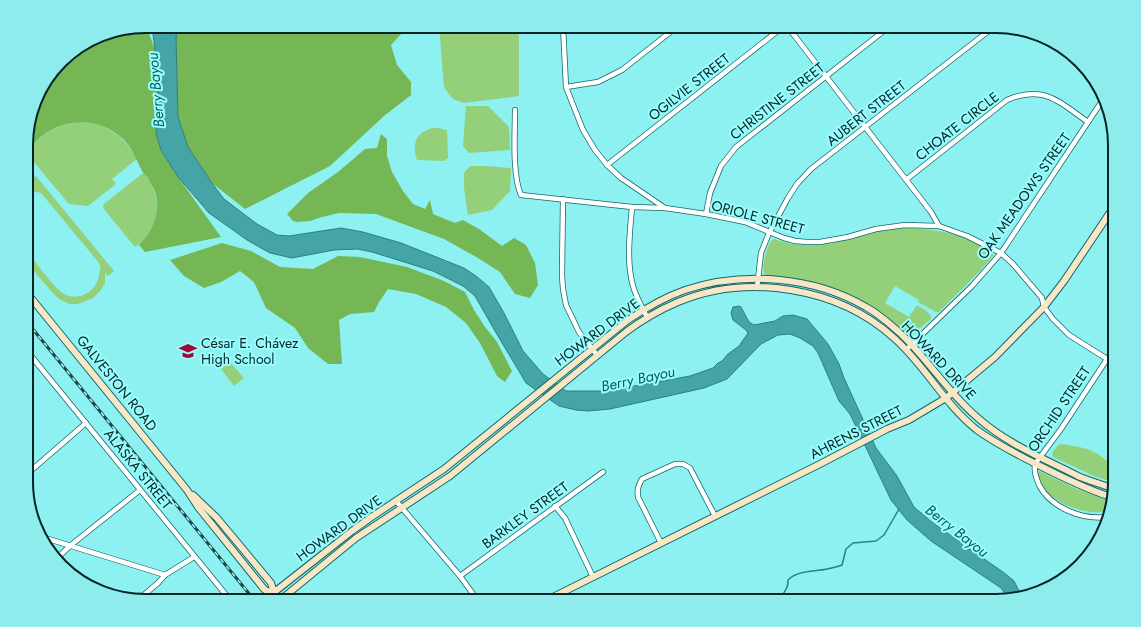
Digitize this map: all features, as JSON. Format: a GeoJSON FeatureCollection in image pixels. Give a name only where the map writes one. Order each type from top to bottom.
{"type":"FeatureCollection","features":[{"type":"Feature","properties":{"kind":"main road","name":"AHRENS STREET"},"geometry":{"type":"LineString","coordinates":[[559,594],[887,429],[909,420],[946,398],[995,357],[1044,307],[1064,281],[1108,215]]}},
{"type":"Feature","properties":{"kind":"main road","name":"HOWARD DRIVE"},"geometry":{"type":"LineString","coordinates":[[272,594],[373,516],[444,469],[628,320],[643,310],[683,291],[700,286],[739,280],[758,279],[797,282],[854,300],[883,319],[912,344],[952,393],[968,410],[987,426],[1014,443],[1086,479],[1108,487]]}},
{"type":"Feature","properties":{"kind":"main road"},"geometry":{"type":"LineString","coordinates":[[700,286],[702,294]]}},
{"type":"Feature","properties":{"kind":"main road","name":"HOWARD DRIVE"},"geometry":{"type":"LineString","coordinates":[[289,594],[368,530],[450,476],[571,376],[647,317],[679,302],[702,294],[722,290],[757,288],[781,289],[823,297],[838,302],[866,317],[894,338],[906,350],[946,398],[977,429],[1035,464],[1080,486],[1107,496]]}},
{"type":"Feature","properties":{"kind":"main road"},"geometry":{"type":"LineString","coordinates":[[823,297],[826,290]]}},
{"type":"Feature","properties":{"kind":"main road","name":"GALVESTON ROAD"},"geometry":{"type":"LineString","coordinates":[[33,300],[187,490],[198,507],[264,589],[274,592]]}},
{"type":"Feature","properties":{"kind":"main road"},"geometry":{"type":"LineString","coordinates":[[498,425],[503,432]]}},
{"type":"Feature","properties":{"kind":"main road"},"geometry":{"type":"LineString","coordinates":[[444,469],[450,476]]}},
{"type":"Feature","properties":{"kind":"main road","name":"GALVESTON ROAD"},"geometry":{"type":"LineString","coordinates":[[187,490],[203,503],[223,526],[270,583],[274,592]]}},
{"type":"Feature","properties":{"kind":"main road"},"geometry":{"type":"LineString","coordinates":[[217,531],[223,526]]}},
{"type":"Feature","properties":{"kind":"main road"},"geometry":{"type":"LineString","coordinates":[[340,540],[346,547]]}},
{"type":"Feature","properties":{"kind":"street"},"geometry":{"type":"LineString","coordinates":[[563,33],[566,87],[583,130],[594,150],[607,165],[626,182],[665,208]]}},
{"type":"Feature","properties":{"kind":"street"},"geometry":{"type":"LineString","coordinates":[[566,87],[598,82],[622,70],[669,33]]}},
{"type":"Feature","properties":{"kind":"street","name":"OGILVIE STREET"},"geometry":{"type":"LineString","coordinates":[[607,165],[776,33]]}},
{"type":"Feature","properties":{"kind":"street"},"geometry":{"type":"LineString","coordinates":[[791,33],[907,179],[931,212],[939,226]]}},
{"type":"Feature","properties":{"kind":"street","name":"CHRISTINE STREET"},"geometry":{"type":"LineString","coordinates":[[706,214],[710,193],[720,166],[736,147],[881,33]]}},
{"type":"Feature","properties":{"kind":"street","name":"AUBERT STREET"},"geometry":{"type":"LineString","coordinates":[[757,288],[761,253],[769,233],[797,184],[812,170],[986,33]]}},
{"type":"Feature","properties":{"kind":"street","name":"CHOATE CIRCLE"},"geometry":{"type":"LineString","coordinates":[[907,179],[1007,100],[1017,96],[1034,93],[1052,98],[1088,122]]}},
{"type":"Feature","properties":{"kind":"street","name":"OAK MEADOWS STREET"},"geometry":{"type":"LineString","coordinates":[[906,350],[972,286],[1001,253],[1100,104]]}},
{"type":"Feature","properties":{"kind":"street","name":"ORIOLE STREET"},"geometry":{"type":"LineString","coordinates":[[515,110],[515,161],[518,189],[521,195],[632,207],[665,208],[706,214],[744,222],[769,233],[795,241],[820,242],[848,237],[876,229],[905,225],[939,226],[967,236],[1001,253],[1014,264],[1042,298],[1044,307],[1053,319],[1070,334],[1107,359]]}},
{"type":"Feature","properties":{"kind":"street"},"geometry":{"type":"LineString","coordinates":[[563,199],[563,289],[566,305],[579,332],[597,356]]}},
{"type":"Feature","properties":{"kind":"street"},"geometry":{"type":"LineString","coordinates":[[632,207],[629,257],[631,278],[633,288],[647,317]]}},
{"type":"Feature","properties":{"kind":"street","name":"ALASKA STREET"},"geometry":{"type":"LineString","coordinates":[[33,358],[225,594]]}},
{"type":"Feature","properties":{"kind":"street","name":"ORCHID STREET"},"geometry":{"type":"LineString","coordinates":[[1035,464],[1061,429],[1107,359]]}},
{"type":"Feature","properties":{"kind":"street"},"geometry":{"type":"LineString","coordinates":[[33,469],[86,423]]}},
{"type":"Feature","properties":{"kind":"street"},"geometry":{"type":"LineString","coordinates":[[661,543],[638,497],[637,489],[642,480],[675,464],[683,464],[690,468],[715,516]]}},
{"type":"Feature","properties":{"kind":"street"},"geometry":{"type":"LineString","coordinates":[[1035,464],[1035,476],[1043,492],[1059,507],[1077,514],[1095,518],[1102,517]]}},
{"type":"Feature","properties":{"kind":"street","name":"BARKLEY STREET"},"geometry":{"type":"LineString","coordinates":[[460,576],[603,472]]}},
{"type":"Feature","properties":{"kind":"street"},"geometry":{"type":"LineString","coordinates":[[60,555],[140,490]]}},
{"type":"Feature","properties":{"kind":"street"},"geometry":{"type":"LineString","coordinates":[[396,501],[460,576],[473,594]]}},
{"type":"Feature","properties":{"kind":"street"},"geometry":{"type":"LineString","coordinates":[[555,506],[565,518],[593,577]]}},
{"type":"Feature","properties":{"kind":"street"},"geometry":{"type":"LineString","coordinates":[[49,539],[165,575]]}},
{"type":"Feature","properties":{"kind":"street"},"geometry":{"type":"LineString","coordinates":[[145,594],[158,584],[165,575],[194,557]]}},
{"type":"Feature","properties":{"kind":"green space"},"geometry":{"type":"Polygon","coordinates":[[[149,33],[156,52],[159,81],[156,133],[161,150],[178,177],[221,237],[145,252],[139,245],[152,228],[156,217],[156,194],[148,178],[142,171],[134,153],[122,138],[101,126],[78,122],[67,124],[45,133],[33,146],[35,123],[42,102],[56,77],[71,61],[89,48],[109,39],[123,35],[149,33]]]}},
{"type":"Feature","properties":{"kind":"green space"},"geometry":{"type":"Polygon","coordinates":[[[176,33],[402,33],[391,45],[397,65],[411,82],[411,95],[384,116],[330,166],[245,209],[212,183],[188,147],[178,117],[176,33]]]}},
{"type":"Feature","properties":{"kind":"green space"},"geometry":{"type":"Polygon","coordinates":[[[440,33],[516,33],[519,35],[519,96],[464,103],[453,99],[444,87],[440,33]]]}},
{"type":"Feature","properties":{"kind":"green space"},"geometry":{"type":"Polygon","coordinates":[[[466,106],[488,106],[509,127],[510,150],[469,153],[463,146],[466,106]]]}},
{"type":"Feature","properties":{"kind":"green space"},"geometry":{"type":"Polygon","coordinates":[[[75,122],[95,124],[104,127],[119,136],[137,159],[112,179],[116,184],[88,206],[69,204],[33,161],[33,145],[41,136],[60,126],[75,122]]]}},
{"type":"Feature","properties":{"kind":"green space"},"geometry":{"type":"Polygon","coordinates":[[[433,128],[447,130],[448,158],[444,161],[417,160],[415,149],[416,140],[422,133],[433,128]]]}},
{"type":"Feature","properties":{"kind":"green space"},"geometry":{"type":"Polygon","coordinates":[[[381,134],[387,139],[387,156],[392,172],[403,191],[413,204],[425,209],[430,200],[433,214],[455,223],[463,220],[479,229],[502,246],[514,238],[526,245],[535,263],[538,285],[530,298],[515,294],[500,272],[444,239],[376,214],[339,213],[310,221],[293,221],[287,214],[308,193],[338,172],[365,149],[377,148],[381,134]]]}},
{"type":"Feature","properties":{"kind":"green space"},"geometry":{"type":"Polygon","coordinates":[[[470,166],[511,168],[510,191],[492,210],[468,215],[464,188],[464,173],[470,166]]]}},
{"type":"Feature","properties":{"kind":"green space"},"geometry":{"type":"Polygon","coordinates":[[[143,173],[150,182],[154,191],[157,201],[157,212],[150,232],[144,240],[135,247],[103,208],[104,204],[143,173]]]}},
{"type":"Feature","properties":{"kind":"green space"},"geometry":{"type":"Polygon","coordinates":[[[36,176],[114,271],[108,276],[105,273],[105,283],[93,298],[78,304],[69,304],[59,299],[33,270],[33,259],[60,291],[64,294],[76,297],[86,294],[95,286],[98,281],[100,265],[41,193],[33,191],[33,178],[36,176]]]}},
{"type":"Feature","properties":{"kind":"green space"},"geometry":{"type":"Polygon","coordinates":[[[901,228],[925,229],[949,233],[972,241],[993,254],[993,256],[979,272],[939,312],[936,312],[918,302],[919,300],[895,286],[885,303],[909,317],[917,305],[930,314],[931,317],[931,319],[911,336],[908,336],[890,320],[873,308],[825,286],[811,282],[767,276],[764,273],[763,268],[765,256],[769,244],[774,239],[791,244],[829,244],[878,231],[901,228]]]}},
{"type":"Feature","properties":{"kind":"green space"},"geometry":{"type":"Polygon","coordinates":[[[222,243],[251,251],[280,267],[313,269],[338,256],[360,257],[407,267],[444,281],[465,292],[474,310],[497,342],[512,371],[505,382],[497,376],[480,343],[466,323],[446,307],[416,294],[388,289],[374,312],[350,314],[339,320],[342,364],[328,364],[308,348],[295,328],[266,308],[254,282],[240,271],[221,282],[204,288],[184,276],[170,260],[222,243]]]}},
{"type":"Feature","properties":{"kind":"green space"},"geometry":{"type":"Polygon","coordinates":[[[230,362],[244,378],[234,386],[221,369],[230,362]]]}},
{"type":"Feature","properties":{"kind":"green space"},"geometry":{"type":"Polygon","coordinates":[[[1059,444],[1076,446],[1090,450],[1108,462],[1108,481],[1094,476],[1053,457],[1052,453],[1059,444]]]}},
{"type":"Feature","properties":{"kind":"green space"},"geometry":{"type":"Polygon","coordinates":[[[1037,470],[1077,489],[1107,499],[1104,512],[1083,511],[1057,500],[1043,487],[1037,470]]]}},
{"type":"Feature","properties":{"kind":"water"},"geometry":{"type":"Polygon","coordinates":[[[176,33],[178,117],[188,147],[224,199],[257,224],[277,235],[289,236],[341,228],[363,232],[401,243],[464,268],[489,287],[523,351],[543,374],[566,391],[607,391],[690,376],[713,368],[739,346],[748,333],[733,320],[731,313],[733,307],[741,307],[749,322],[754,325],[775,321],[783,316],[793,315],[807,319],[828,344],[839,364],[876,448],[897,476],[914,507],[933,523],[1003,572],[1014,581],[1019,592],[1005,594],[1001,588],[931,541],[907,520],[891,500],[850,414],[839,401],[818,353],[813,346],[800,338],[790,334],[778,335],[761,344],[727,379],[704,388],[610,409],[588,411],[576,410],[559,406],[526,383],[475,296],[463,286],[433,271],[372,252],[357,249],[334,250],[292,258],[270,253],[247,240],[209,213],[178,177],[161,150],[156,133],[159,81],[153,34],[176,33]]]}},
{"type":"Feature","properties":{"kind":"waterway"},"geometry":{"type":"LineString","coordinates":[[783,594],[788,585],[788,580],[796,574],[842,565],[846,549],[853,543],[876,541],[884,535],[899,509]]}},
{"type":"Feature","properties":{"kind":"railway"},"geometry":{"type":"LineString","coordinates":[[33,329],[249,594]]}},
{"type":"Feature","properties":{"kind":"place","name":"César E. Chávez High School"},"geometry":{"type":"Point","coordinates":[188,351]}},
{"type":"Feature","properties":{"kind":"water label","name":"Berry Bayou"},"geometry":{"type":"Point","coordinates":[156,90]}},
{"type":"Feature","properties":{"kind":"water label","name":"Berry Bayou"},"geometry":{"type":"Point","coordinates":[638,379]}},
{"type":"Feature","properties":{"kind":"water label","name":"Berry Bayou"},"geometry":{"type":"Point","coordinates":[957,531]}}]}
